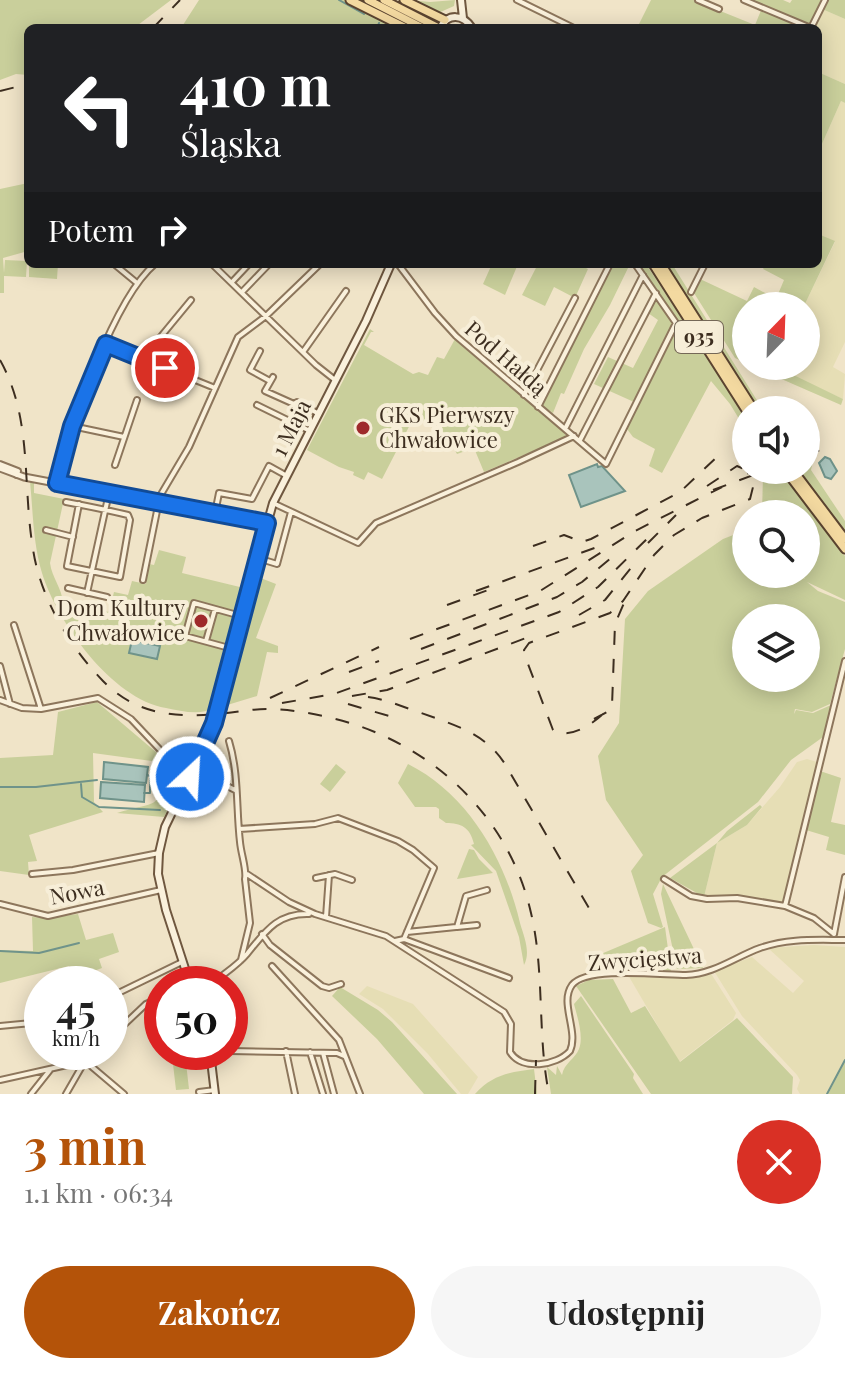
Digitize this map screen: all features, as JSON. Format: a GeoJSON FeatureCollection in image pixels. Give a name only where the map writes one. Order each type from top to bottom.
{"type":"FeatureCollection","features":[{"type":"Feature","properties":{"kind":"main road"},"geometry":{"type":"LineString","coordinates":[[350,0],[398,24]]}},
{"type":"Feature","properties":{"kind":"main road"},"geometry":{"type":"LineString","coordinates":[[368,0],[422,24]]}},
{"type":"Feature","properties":{"kind":"main road"},"geometry":{"type":"LineString","coordinates":[[384,0],[424,24]]}},
{"type":"Feature","properties":{"kind":"main road"},"geometry":{"type":"LineString","coordinates":[[404,0],[440,24]]}},
{"type":"Feature","properties":{"kind":"main road"},"geometry":{"type":"LineString","coordinates":[[443,24],[454,17],[461,0]]}},
{"type":"Feature","properties":{"kind":"main road"},"geometry":{"type":"LineString","coordinates":[[461,0],[463,18],[468,24]]}},
{"type":"Feature","properties":{"kind":"main road"},"geometry":{"type":"LineString","coordinates":[[454,17],[463,18]]}},
{"type":"Feature","properties":{"kind":"main road","name":"1 Maja"},"geometry":{"type":"LineString","coordinates":[[183,966],[158,874],[159,853],[169,815],[214,723],[273,503],[372,309],[389,268]]}},
{"type":"Feature","properties":{"kind":"main road","name":"935"},"geometry":{"type":"LineString","coordinates":[[656,268],[737,396]]}},
{"type":"Feature","properties":{"kind":"main road","name":"935"},"geometry":{"type":"LineString","coordinates":[[664,268],[745,396]]}},
{"type":"Feature","properties":{"kind":"main road"},"geometry":{"type":"LineString","coordinates":[[799,484],[845,549]]}},
{"type":"Feature","properties":{"kind":"main road"},"geometry":{"type":"LineString","coordinates":[[800,484],[845,539]]}},
{"type":"Feature","properties":{"kind":"main road"},"geometry":{"type":"LineString","coordinates":[[212,1070],[215,1092]]}},
{"type":"Feature","properties":{"kind":"street"},"geometry":{"type":"LineString","coordinates":[[517,0],[566,24]]}},
{"type":"Feature","properties":{"kind":"street"},"geometry":{"type":"LineString","coordinates":[[698,0],[719,9]]}},
{"type":"Feature","properties":{"kind":"street"},"geometry":{"type":"LineString","coordinates":[[744,0],[801,24]]}},
{"type":"Feature","properties":{"kind":"street"},"geometry":{"type":"LineString","coordinates":[[813,24],[824,0]]}},
{"type":"Feature","properties":{"kind":"street"},"geometry":{"type":"LineString","coordinates":[[119,268],[137,283]]}},
{"type":"Feature","properties":{"kind":"street"},"geometry":{"type":"LineString","coordinates":[[57,483],[72,426],[106,344],[137,283],[151,268]]}},
{"type":"Feature","properties":{"kind":"street"},"geometry":{"type":"LineString","coordinates":[[216,268],[335,380]]}},
{"type":"Feature","properties":{"kind":"street"},"geometry":{"type":"LineString","coordinates":[[232,282],[245,268]]}},
{"type":"Feature","properties":{"kind":"street"},"geometry":{"type":"LineString","coordinates":[[243,291],[265,268]]}},
{"type":"Feature","properties":{"kind":"street"},"geometry":{"type":"LineString","coordinates":[[143,580],[158,502],[216,389],[238,337],[266,316],[316,268]]}},
{"type":"Feature","properties":{"kind":"street","name":"Pod Hałdą"},"geometry":{"type":"LineString","coordinates":[[401,268],[451,332],[606,464],[676,323],[656,293]]}},
{"type":"Feature","properties":{"kind":"street"},"geometry":{"type":"LineString","coordinates":[[538,407],[608,268]]}},
{"type":"Feature","properties":{"kind":"street"},"geometry":{"type":"LineString","coordinates":[[580,440],[656,293],[638,268]]}},
{"type":"Feature","properties":{"kind":"street"},"geometry":{"type":"LineString","coordinates":[[691,292],[703,268]]}},
{"type":"Feature","properties":{"kind":"street"},"geometry":{"type":"LineString","coordinates":[[565,429],[643,275]]}},
{"type":"Feature","properties":{"kind":"street"},"geometry":{"type":"LineString","coordinates":[[303,352],[346,291]]}},
{"type":"Feature","properties":{"kind":"street"},"geometry":{"type":"LineString","coordinates":[[524,395],[575,298]]}},
{"type":"Feature","properties":{"kind":"street"},"geometry":{"type":"LineString","coordinates":[[148,361],[158,340],[191,300]]}},
{"type":"Feature","properties":{"kind":"street"},"geometry":{"type":"LineString","coordinates":[[106,344],[216,389]]}},
{"type":"Feature","properties":{"kind":"street"},"geometry":{"type":"LineString","coordinates":[[260,351],[250,370],[272,379],[265,391],[294,404],[297,402],[319,414]]}},
{"type":"Feature","properties":{"kind":"street"},"geometry":{"type":"LineString","coordinates":[[115,465],[137,400]]}},
{"type":"Feature","properties":{"kind":"street"},"geometry":{"type":"LineString","coordinates":[[257,405],[310,431]]}},
{"type":"Feature","properties":{"kind":"street"},"geometry":{"type":"LineString","coordinates":[[72,426],[125,437]]}},
{"type":"Feature","properties":{"kind":"street"},"geometry":{"type":"LineString","coordinates":[[273,503],[358,543],[376,523],[574,436]]}},
{"type":"Feature","properties":{"kind":"street"},"geometry":{"type":"LineString","coordinates":[[0,466],[17,475],[267,523]]}},
{"type":"Feature","properties":{"kind":"street"},"geometry":{"type":"LineString","coordinates":[[215,513],[219,493],[252,499],[269,466],[287,476]]}},
{"type":"Feature","properties":{"kind":"street"},"geometry":{"type":"LineString","coordinates":[[87,593],[109,493]]}},
{"type":"Feature","properties":{"kind":"street"},"geometry":{"type":"LineString","coordinates":[[66,502],[79,504],[104,509],[128,515],[130,520],[120,577],[67,566],[79,504]]}},
{"type":"Feature","properties":{"kind":"street"},"geometry":{"type":"LineString","coordinates":[[264,560],[277,564],[291,512]]}},
{"type":"Feature","properties":{"kind":"street"},"geometry":{"type":"LineString","coordinates":[[46,530],[73,537]]}},
{"type":"Feature","properties":{"kind":"street"},"geometry":{"type":"LineString","coordinates":[[68,588],[107,597]]}},
{"type":"Feature","properties":{"kind":"street"},"geometry":{"type":"LineString","coordinates":[[233,649],[185,636],[191,611],[194,603],[244,616]]}},
{"type":"Feature","properties":{"kind":"street"},"geometry":{"type":"LineString","coordinates":[[206,641],[215,609]]}},
{"type":"Feature","properties":{"kind":"street"},"geometry":{"type":"LineString","coordinates":[[14,625],[41,709]]}},
{"type":"Feature","properties":{"kind":"street"},"geometry":{"type":"LineString","coordinates":[[785,906],[845,661]]}},
{"type":"Feature","properties":{"kind":"street"},"geometry":{"type":"LineString","coordinates":[[0,666],[10,704]]}},
{"type":"Feature","properties":{"kind":"street"},"geometry":{"type":"LineString","coordinates":[[0,700],[41,709],[98,698],[131,719],[164,754],[235,790]]}},
{"type":"Feature","properties":{"kind":"street"},"geometry":{"type":"LineString","coordinates":[[229,741],[235,760],[235,790],[243,864],[247,874],[250,923],[241,960]]}},
{"type":"Feature","properties":{"kind":"street"},"geometry":{"type":"LineString","coordinates":[[239,829],[315,824],[338,818],[413,850],[434,868],[404,939]]}},
{"type":"Feature","properties":{"kind":"street"},"geometry":{"type":"LineString","coordinates":[[32,874],[73,870],[159,853]]}},
{"type":"Feature","properties":{"kind":"street","name":"Zwycięstwa"},"geometry":{"type":"LineString","coordinates":[[247,874],[289,902],[315,914],[386,936],[504,1012],[511,1024],[510,1052],[517,1061],[527,1064],[553,1061],[569,1053],[573,1039],[568,995],[571,986],[580,979],[628,972],[696,974],[773,944],[834,937],[845,940]]}},
{"type":"Feature","properties":{"kind":"street"},"geometry":{"type":"LineString","coordinates":[[316,878],[329,875],[352,880]]}},
{"type":"Feature","properties":{"kind":"street"},"geometry":{"type":"LineString","coordinates":[[326,917],[329,875]]}},
{"type":"Feature","properties":{"kind":"street"},"geometry":{"type":"LineString","coordinates":[[834,937],[845,877]]}},
{"type":"Feature","properties":{"kind":"street"},"geometry":{"type":"LineString","coordinates":[[664,879],[691,896],[737,898],[785,906],[814,918],[834,937]]}},
{"type":"Feature","properties":{"kind":"street","name":"Nowa"},"geometry":{"type":"LineString","coordinates":[[0,904],[48,916],[161,890]]}},
{"type":"Feature","properties":{"kind":"street"},"geometry":{"type":"LineString","coordinates":[[457,927],[466,896],[487,890]]}},
{"type":"Feature","properties":{"kind":"street"},"geometry":{"type":"LineString","coordinates":[[233,966],[262,934],[289,915],[315,914]]}},
{"type":"Feature","properties":{"kind":"street"},"geometry":{"type":"LineString","coordinates":[[407,932],[477,925]]}},
{"type":"Feature","properties":{"kind":"street"},"geometry":{"type":"LineString","coordinates":[[262,934],[270,945],[324,987],[341,984]]}},
{"type":"Feature","properties":{"kind":"street"},"geometry":{"type":"LineString","coordinates":[[395,941],[404,939],[509,978]]}},
{"type":"Feature","properties":{"kind":"street"},"geometry":{"type":"LineString","coordinates":[[128,988],[182,962]]}},
{"type":"Feature","properties":{"kind":"street"},"geometry":{"type":"LineString","coordinates":[[272,966],[344,1048],[344,1056],[360,1094]]}},
{"type":"Feature","properties":{"kind":"street"},"geometry":{"type":"LineString","coordinates":[[128,1021],[144,1006]]}},
{"type":"Feature","properties":{"kind":"street"},"geometry":{"type":"LineString","coordinates":[[0,1026],[24,1024]]}},
{"type":"Feature","properties":{"kind":"street"},"geometry":{"type":"LineString","coordinates":[[248,1051],[344,1056]]}},
{"type":"Feature","properties":{"kind":"street"},"geometry":{"type":"LineString","coordinates":[[286,1051],[295,1094]]}},
{"type":"Feature","properties":{"kind":"street"},"geometry":{"type":"LineString","coordinates":[[310,1052],[323,1094]]}},
{"type":"Feature","properties":{"kind":"street"},"geometry":{"type":"LineString","coordinates":[[323,1053],[334,1094]]}},
{"type":"Feature","properties":{"kind":"street"},"geometry":{"type":"LineString","coordinates":[[0,1082],[43,1070]]}},
{"type":"Feature","properties":{"kind":"street"},"geometry":{"type":"LineString","coordinates":[[31,1094],[50,1070]]}},
{"type":"Feature","properties":{"kind":"street"},"geometry":{"type":"LineString","coordinates":[[66,1094],[80,1070]]}},
{"type":"Feature","properties":{"kind":"street"},"geometry":{"type":"LineString","coordinates":[[95,1070],[122,1093]]}},
{"type":"Feature","properties":{"kind":"street"},"geometry":{"type":"LineString","coordinates":[[199,1092],[215,1092]]}},
{"type":"Feature","properties":{"kind":"shaded area"},"geometry":{"type":"Polygon","coordinates":[[[822,9],[845,19],[845,84],[822,74],[822,24],[816,24],[822,9]]]}},
{"type":"Feature","properties":{"kind":"shaded area"},"geometry":{"type":"Polygon","coordinates":[[[841,101],[845,103],[845,342],[833,367],[845,374],[843,399],[801,380],[820,380],[820,292],[811,292],[835,242],[822,236],[822,144],[841,101]]]}},
{"type":"Feature","properties":{"kind":"shaded area"},"geometry":{"type":"Polygon","coordinates":[[[807,759],[817,762],[783,903],[741,896],[704,897],[717,843],[747,825],[797,762],[807,759]]]}},
{"type":"Feature","properties":{"kind":"shaded area"},"geometry":{"type":"Polygon","coordinates":[[[814,945],[845,947],[845,1062],[828,1094],[800,1094],[797,1075],[742,1016],[714,971],[752,957],[793,993],[804,981],[768,948],[814,945]]]}},
{"type":"Feature","properties":{"kind":"shaded area"},"geometry":{"type":"Polygon","coordinates":[[[710,972],[736,1013],[733,1020],[679,1062],[628,975],[710,972]]]}},
{"type":"Feature","properties":{"kind":"shaded area"},"geometry":{"type":"Polygon","coordinates":[[[367,986],[413,1004],[478,1077],[468,1094],[461,1094],[428,1054],[383,1009],[359,994],[367,986]]]}},
{"type":"Feature","properties":{"kind":"green space"},"geometry":{"type":"Polygon","coordinates":[[[0,0],[171,0],[139,24],[24,24],[24,75],[0,80],[0,0]]]}},
{"type":"Feature","properties":{"kind":"green space"},"geometry":{"type":"Polygon","coordinates":[[[199,0],[346,0],[390,24],[184,24],[199,0]]]}},
{"type":"Feature","properties":{"kind":"green space"},"geometry":{"type":"Polygon","coordinates":[[[409,0],[455,0],[454,6],[436,14],[409,0]]]}},
{"type":"Feature","properties":{"kind":"green space"},"geometry":{"type":"Polygon","coordinates":[[[651,0],[693,0],[753,24],[639,24],[651,0]]]}},
{"type":"Feature","properties":{"kind":"green space"},"geometry":{"type":"Polygon","coordinates":[[[744,0],[783,0],[790,3],[792,0],[822,0],[811,24],[755,24],[762,8],[744,0]]]}},
{"type":"Feature","properties":{"kind":"green space"},"geometry":{"type":"Polygon","coordinates":[[[827,0],[845,0],[845,19],[822,9],[827,0]]]}},
{"type":"Feature","properties":{"kind":"green space"},"geometry":{"type":"Polygon","coordinates":[[[822,74],[845,84],[845,103],[841,101],[822,144],[822,74]]]}},
{"type":"Feature","properties":{"kind":"green space"},"geometry":{"type":"Polygon","coordinates":[[[24,184],[24,252],[3,258],[4,273],[5,260],[24,261],[26,277],[4,276],[4,293],[0,293],[0,189],[24,184]]]}},
{"type":"Feature","properties":{"kind":"green space"},"geometry":{"type":"Polygon","coordinates":[[[822,236],[835,241],[811,292],[779,292],[784,280],[763,269],[822,268],[822,236]]]}},
{"type":"Feature","properties":{"kind":"green space"},"geometry":{"type":"Polygon","coordinates":[[[29,268],[58,268],[57,279],[29,277],[29,268]]]}},
{"type":"Feature","properties":{"kind":"green space"},"geometry":{"type":"Polygon","coordinates":[[[490,268],[516,268],[505,295],[483,284],[490,268]]]}},
{"type":"Feature","properties":{"kind":"green space"},"geometry":{"type":"Polygon","coordinates":[[[536,268],[588,269],[575,298],[554,287],[545,306],[522,295],[536,268]]]}},
{"type":"Feature","properties":{"kind":"green space"},"geometry":{"type":"Polygon","coordinates":[[[609,268],[628,268],[553,413],[542,406],[609,268]]]}},
{"type":"Feature","properties":{"kind":"green space"},"geometry":{"type":"Polygon","coordinates":[[[639,268],[649,268],[732,396],[732,407],[711,381],[662,473],[649,466],[655,449],[633,437],[627,429],[641,399],[634,402],[594,384],[608,357],[633,368],[658,320],[648,313],[656,293],[639,268]]]}},
{"type":"Feature","properties":{"kind":"green space"},"geometry":{"type":"Polygon","coordinates":[[[668,268],[674,268],[732,360],[732,369],[668,268]]]}},
{"type":"Feature","properties":{"kind":"green space"},"geometry":{"type":"Polygon","coordinates":[[[700,279],[732,294],[732,353],[694,293],[700,279]]]}},
{"type":"Feature","properties":{"kind":"green space"},"geometry":{"type":"Polygon","coordinates":[[[370,329],[374,332],[364,345],[413,374],[428,375],[437,357],[444,359],[455,339],[564,432],[566,437],[484,472],[474,448],[457,454],[449,440],[415,415],[382,479],[368,472],[364,480],[353,475],[354,472],[307,450],[370,329]]]}},
{"type":"Feature","properties":{"kind":"green space"},"geometry":{"type":"Polygon","coordinates":[[[739,380],[744,380],[754,396],[749,396],[739,380]]]}},
{"type":"Feature","properties":{"kind":"green space"},"geometry":{"type":"Polygon","coordinates":[[[784,380],[804,380],[843,399],[841,405],[784,380]]]}},
{"type":"Feature","properties":{"kind":"green space"},"geometry":{"type":"Polygon","coordinates":[[[30,481],[34,482],[34,493],[64,499],[50,563],[63,603],[109,612],[114,592],[128,595],[132,581],[146,584],[149,564],[154,565],[159,550],[186,557],[182,573],[244,588],[214,708],[190,712],[146,702],[126,690],[89,656],[60,614],[42,573],[35,539],[30,481]]]}},
{"type":"Feature","properties":{"kind":"green space"},"geometry":{"type":"Polygon","coordinates":[[[763,484],[791,484],[803,500],[762,500],[763,484]]]}},
{"type":"Feature","properties":{"kind":"green space"},"geometry":{"type":"Polygon","coordinates":[[[808,484],[820,484],[845,521],[845,533],[820,500],[808,484]]]}},
{"type":"Feature","properties":{"kind":"green space"},"geometry":{"type":"Polygon","coordinates":[[[820,523],[845,556],[845,600],[820,588],[820,523]]]}},
{"type":"Feature","properties":{"kind":"green space"},"geometry":{"type":"Polygon","coordinates":[[[732,535],[732,588],[814,588],[845,602],[845,649],[830,704],[812,712],[795,709],[794,714],[796,710],[813,713],[831,705],[823,737],[791,760],[758,802],[662,877],[653,894],[661,928],[648,923],[631,871],[643,855],[606,800],[598,756],[619,723],[625,619],[648,591],[732,535]]]}},
{"type":"Feature","properties":{"kind":"green space"},"geometry":{"type":"Polygon","coordinates":[[[258,577],[276,584],[256,638],[278,646],[278,653],[267,652],[257,696],[224,706],[258,577]]]}},
{"type":"Feature","properties":{"kind":"green space"},"geometry":{"type":"Polygon","coordinates":[[[97,702],[163,758],[159,762],[93,753],[94,802],[103,812],[29,835],[37,861],[28,862],[29,875],[0,871],[0,758],[53,755],[58,712],[97,702]]]}},
{"type":"Feature","properties":{"kind":"green space"},"geometry":{"type":"Polygon","coordinates":[[[168,762],[187,774],[164,817],[117,813],[148,805],[158,798],[170,767],[166,765],[168,762]]]}},
{"type":"Feature","properties":{"kind":"green space"},"geometry":{"type":"Polygon","coordinates":[[[336,764],[346,772],[330,792],[320,784],[336,764]]]}},
{"type":"Feature","properties":{"kind":"green space"},"geometry":{"type":"Polygon","coordinates":[[[408,764],[449,792],[494,852],[505,875],[525,939],[527,955],[524,965],[519,937],[496,871],[471,845],[474,844],[472,838],[464,827],[439,818],[436,807],[415,807],[398,783],[408,764]]]}},
{"type":"Feature","properties":{"kind":"green space"},"geometry":{"type":"Polygon","coordinates":[[[820,771],[841,778],[831,822],[845,825],[845,855],[826,850],[829,837],[806,830],[820,771]]]}},
{"type":"Feature","properties":{"kind":"green space"},"geometry":{"type":"Polygon","coordinates":[[[760,805],[762,807],[747,825],[717,843],[727,831],[760,805]]]}},
{"type":"Feature","properties":{"kind":"green space"},"geometry":{"type":"Polygon","coordinates":[[[717,843],[704,897],[670,878],[717,843]]]}},
{"type":"Feature","properties":{"kind":"green space"},"geometry":{"type":"Polygon","coordinates":[[[469,849],[474,850],[493,873],[457,879],[469,849]]]}},
{"type":"Feature","properties":{"kind":"green space"},"geometry":{"type":"Polygon","coordinates":[[[663,884],[703,968],[677,969],[661,894],[663,884]]]}},
{"type":"Feature","properties":{"kind":"green space"},"geometry":{"type":"Polygon","coordinates":[[[78,914],[86,940],[113,933],[119,952],[99,959],[101,966],[24,966],[24,977],[0,983],[0,950],[33,951],[32,917],[78,914]]]}},
{"type":"Feature","properties":{"kind":"green space"},"geometry":{"type":"Polygon","coordinates":[[[665,927],[671,971],[595,967],[601,954],[665,927]]]}},
{"type":"Feature","properties":{"kind":"green space"},"geometry":{"type":"Polygon","coordinates":[[[613,979],[631,1013],[645,1006],[680,1062],[737,1018],[793,1077],[792,1094],[651,1094],[576,986],[589,980],[613,979]]]}},
{"type":"Feature","properties":{"kind":"green space"},"geometry":{"type":"Polygon","coordinates":[[[340,987],[392,1022],[457,1094],[424,1094],[377,1039],[332,996],[340,987]]]}},
{"type":"Feature","properties":{"kind":"green space"},"geometry":{"type":"Polygon","coordinates":[[[581,996],[634,1074],[633,1078],[643,1094],[551,1094],[547,1067],[556,1075],[557,1066],[562,1075],[579,1049],[580,1032],[574,1004],[581,996]]]}},
{"type":"Feature","properties":{"kind":"green space"},"geometry":{"type":"Polygon","coordinates":[[[845,1062],[845,1094],[828,1094],[845,1062]]]}},
{"type":"Feature","properties":{"kind":"green space"},"geometry":{"type":"Polygon","coordinates":[[[534,1069],[537,1094],[475,1094],[488,1082],[502,1076],[534,1069]]]}},
{"type":"Feature","properties":{"kind":"green space"},"geometry":{"type":"Polygon","coordinates":[[[174,1070],[187,1070],[189,1089],[176,1090],[174,1070]]]}},
{"type":"Feature","properties":{"kind":"water"},"geometry":{"type":"Polygon","coordinates":[[[825,457],[830,459],[837,471],[831,479],[825,477],[820,462],[825,457]]]}},
{"type":"Feature","properties":{"kind":"water"},"geometry":{"type":"Polygon","coordinates":[[[597,464],[625,491],[581,507],[569,475],[597,464]]]}},
{"type":"Feature","properties":{"kind":"water"},"geometry":{"type":"Polygon","coordinates":[[[132,640],[160,646],[157,659],[129,653],[132,640]]]}},
{"type":"Feature","properties":{"kind":"water"},"geometry":{"type":"Polygon","coordinates":[[[104,762],[148,767],[146,783],[103,779],[104,762]]]}},
{"type":"Feature","properties":{"kind":"water"},"geometry":{"type":"Polygon","coordinates":[[[101,782],[145,785],[144,802],[100,798],[101,782]]]}},
{"type":"Feature","properties":{"kind":"waterway"},"geometry":{"type":"LineString","coordinates":[[339,0],[364,14]]}},
{"type":"Feature","properties":{"kind":"waterway"},"geometry":{"type":"LineString","coordinates":[[144,793],[150,793],[150,776],[147,775]]}},
{"type":"Feature","properties":{"kind":"waterway"},"geometry":{"type":"LineString","coordinates":[[0,787],[36,787],[97,780]]}},
{"type":"Feature","properties":{"kind":"waterway"},"geometry":{"type":"LineString","coordinates":[[81,784],[82,797],[99,807],[160,810]]}},
{"type":"Feature","properties":{"kind":"waterway"},"geometry":{"type":"LineString","coordinates":[[0,951],[39,953],[79,943]]}},
{"type":"Feature","properties":{"kind":"waterway"},"geometry":{"type":"LineString","coordinates":[[827,1094],[845,1060]]}},
{"type":"Feature","properties":{"kind":"railway"},"geometry":{"type":"LineString","coordinates":[[157,24],[180,0]]}},
{"type":"Feature","properties":{"kind":"railway"},"geometry":{"type":"LineString","coordinates":[[0,91],[24,85]]}},
{"type":"Feature","properties":{"kind":"railway"},"geometry":{"type":"LineString","coordinates":[[0,360],[18,405],[33,549],[42,585],[68,637],[103,681],[119,695],[154,711],[192,715],[278,709],[360,726],[395,741],[427,761],[456,784],[482,811],[503,842],[520,876],[531,913],[538,958],[549,1094]]}},
{"type":"Feature","properties":{"kind":"railway"},"geometry":{"type":"LineString","coordinates":[[820,450],[826,448]]}},
{"type":"Feature","properties":{"kind":"railway"},"geometry":{"type":"LineString","coordinates":[[533,546],[564,535],[582,542],[591,539],[680,492],[721,453]]}},
{"type":"Feature","properties":{"kind":"railway"},"geometry":{"type":"LineString","coordinates":[[707,486],[732,469]]}},
{"type":"Feature","properties":{"kind":"railway"},"geometry":{"type":"LineString","coordinates":[[713,490],[732,483]]}},
{"type":"Feature","properties":{"kind":"railway"},"geometry":{"type":"LineString","coordinates":[[603,714],[586,727],[573,732],[553,730],[524,650],[529,643],[610,613],[623,601],[654,555],[674,535],[702,518],[750,499],[752,484]]}},
{"type":"Feature","properties":{"kind":"railway"},"geometry":{"type":"LineString","coordinates":[[410,639],[540,591],[635,531],[722,487]]}},
{"type":"Feature","properties":{"kind":"railway"},"geometry":{"type":"LineString","coordinates":[[648,543],[676,515]]}},
{"type":"Feature","properties":{"kind":"railway"},"geometry":{"type":"LineString","coordinates":[[282,703],[334,694],[559,612],[598,587],[653,533]]}},
{"type":"Feature","properties":{"kind":"railway"},"geometry":{"type":"LineString","coordinates":[[476,591],[600,546]]}},
{"type":"Feature","properties":{"kind":"railway"},"geometry":{"type":"LineString","coordinates":[[421,649],[557,597],[582,582],[616,554]]}},
{"type":"Feature","properties":{"kind":"railway"},"geometry":{"type":"LineString","coordinates":[[579,615],[605,600],[631,568]]}},
{"type":"Feature","properties":{"kind":"railway"},"geometry":{"type":"LineString","coordinates":[[447,605],[488,590]]}},
{"type":"Feature","properties":{"kind":"railway"},"geometry":{"type":"LineString","coordinates":[[594,719],[612,706],[615,624],[624,603]]}},
{"type":"Feature","properties":{"kind":"railway"},"geometry":{"type":"LineString","coordinates":[[352,696],[387,690],[534,635]]}},
{"type":"Feature","properties":{"kind":"railway"},"geometry":{"type":"LineString","coordinates":[[270,698],[379,647]]}},
{"type":"Feature","properties":{"kind":"railway"},"geometry":{"type":"LineString","coordinates":[[349,672],[379,661]]}},
{"type":"Feature","properties":{"kind":"railway"},"geometry":{"type":"LineString","coordinates":[[368,697],[454,725],[477,736],[497,753],[593,915]]}},
{"type":"Feature","properties":{"kind":"railway"},"geometry":{"type":"LineString","coordinates":[[348,704],[396,718]]}},
{"type":"Feature","properties":{"kind":"railway"},"geometry":{"type":"LineString","coordinates":[[535,1094],[536,1060]]}},
{"type":"Feature","properties":{"kind":"place","name":"GKS Pierwszy Chwałowice"},"geometry":{"type":"Point","coordinates":[363,428]}},
{"type":"Feature","properties":{"kind":"place","name":"Dom Kultury Chwałowice"},"geometry":{"type":"Point","coordinates":[201,621]}},
{"type":"Feature","properties":{"kind":"route"},"geometry":{"type":"LineString","coordinates":[[165,368],[106,344],[72,426],[57,483],[267,523],[214,723],[190,777]]}}]}
